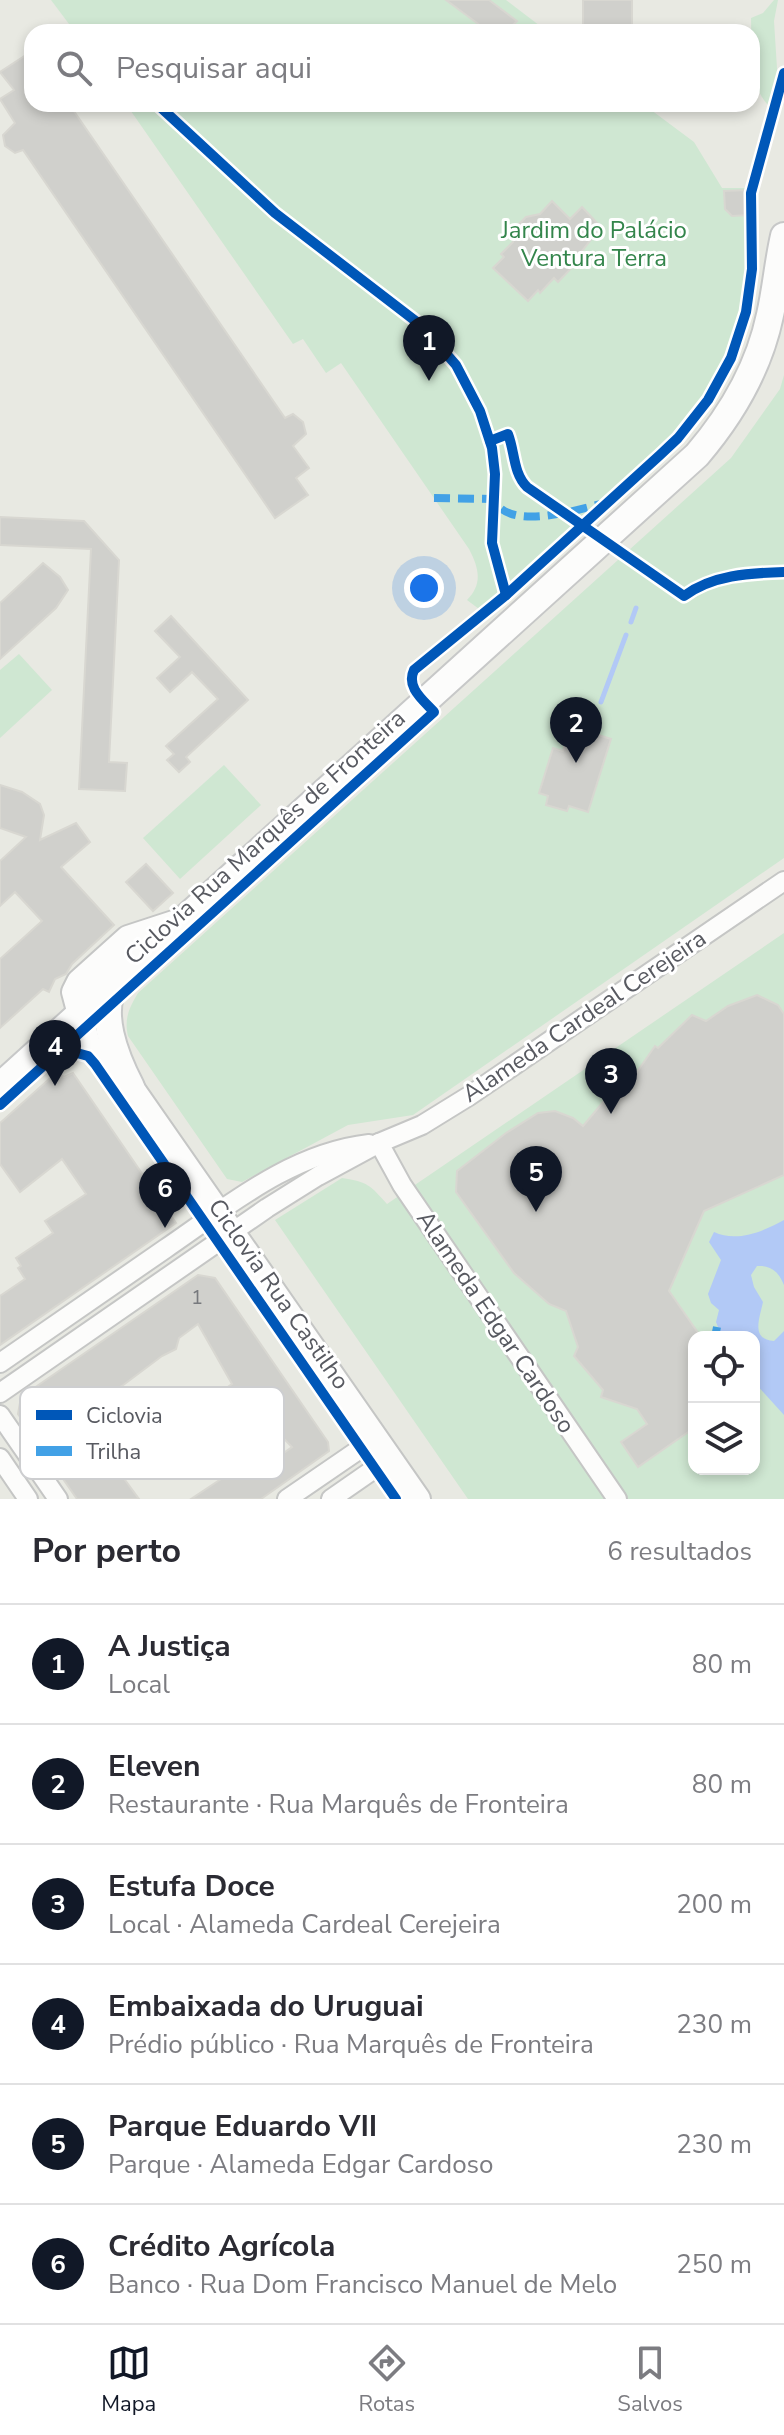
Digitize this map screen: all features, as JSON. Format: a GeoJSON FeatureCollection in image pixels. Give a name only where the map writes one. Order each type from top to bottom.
{"type":"FeatureCollection","features":[{"type":"Feature","properties":{"kind":"main road"},"geometry":{"type":"LineString","coordinates":[[0,1086],[697,455],[729,413],[754,367],[770,317],[784,236]]}},
{"type":"Feature","properties":{"kind":"main road"},"geometry":{"type":"LineString","coordinates":[[117,981],[110,993],[108,1015],[112,1036],[131,1087]]}},
{"type":"Feature","properties":{"kind":"street","name":"Alameda Cardeal Cerejeira"},"geometry":{"type":"LineString","coordinates":[[226,1222],[379,1143],[422,1125],[784,881]]}},
{"type":"Feature","properties":{"kind":"street"},"geometry":{"type":"LineString","coordinates":[[188,917],[122,942],[77,985],[74,997],[86,1043],[131,1087],[418,1499]]}},
{"type":"Feature","properties":{"kind":"street"},"geometry":{"type":"LineString","coordinates":[[38,1052],[60,1044],[93,1052]]}},
{"type":"Feature","properties":{"kind":"street","name":"Alameda Edgar Cardoso"},"geometry":{"type":"LineString","coordinates":[[379,1143],[410,1197],[617,1499]]}},
{"type":"Feature","properties":{"kind":"street"},"geometry":{"type":"LineString","coordinates":[[0,1363],[154,1256],[226,1222]]}},
{"type":"Feature","properties":{"kind":"street"},"geometry":{"type":"LineString","coordinates":[[0,1393],[168,1277],[226,1222]]}},
{"type":"Feature","properties":{"kind":"street"},"geometry":{"type":"LineString","coordinates":[[154,1256],[165,1257],[169,1261],[171,1272],[168,1277]]}},
{"type":"Feature","properties":{"kind":"street"},"geometry":{"type":"LineString","coordinates":[[0,1415],[20,1444]]}},
{"type":"Feature","properties":{"kind":"street"},"geometry":{"type":"LineString","coordinates":[[287,1499],[383,1448]]}},
{"type":"Feature","properties":{"kind":"street"},"geometry":{"type":"LineString","coordinates":[[331,1499],[383,1448]]}},
{"type":"Feature","properties":{"kind":"street"},"geometry":{"type":"LineString","coordinates":[[0,1458],[28,1499]]}},
{"type":"Feature","properties":{"kind":"street"},"geometry":{"type":"LineString","coordinates":[[44,1479],[58,1499]]}},
{"type":"Feature","properties":{"kind":"green space"},"geometry":{"type":"Polygon","coordinates":[[[51,0],[506,0],[538,24],[69,24],[51,0]]]}},
{"type":"Feature","properties":{"kind":"green space"},"geometry":{"type":"Polygon","coordinates":[[[774,0],[778,0],[774,21],[778,84],[771,108],[760,93],[760,24],[751,24],[751,18],[763,13],[774,0]]]}},
{"type":"Feature","properties":{"kind":"green space","name":"Jardim do Palácio Ventura Terra"},"geometry":{"type":"Polygon","coordinates":[[[132,112],[654,112],[694,142],[722,188],[747,188],[748,280],[743,310],[734,341],[708,393],[672,438],[629,479],[502,595],[479,609],[467,600],[478,576],[469,549],[341,363],[326,373],[303,339],[293,344],[132,112]]]}},
{"type":"Feature","properties":{"kind":"green space"},"geometry":{"type":"Polygon","coordinates":[[[784,375],[784,858],[413,1115],[348,1125],[242,1182],[227,1179],[128,1036],[128,1014],[138,993],[731,458],[780,389],[784,375]]]}},
{"type":"Feature","properties":{"kind":"green space"},"geometry":{"type":"Polygon","coordinates":[[[19,654],[52,690],[0,738],[0,670],[19,654]]]}},
{"type":"Feature","properties":{"kind":"green space"},"geometry":{"type":"Polygon","coordinates":[[[224,765],[261,805],[180,879],[143,838],[224,765]]]}},
{"type":"Feature","properties":{"kind":"green space"},"geometry":{"type":"Polygon","coordinates":[[[784,933],[784,1499],[468,1499],[275,1220],[342,1178],[368,1185],[387,1204],[784,933]]]}},
{"type":"Feature","properties":{"kind":"water"},"geometry":{"type":"Polygon","coordinates":[[[784,1220],[784,1285],[771,1268],[757,1266],[751,1275],[763,1302],[759,1331],[720,1331],[716,1322],[719,1310],[711,1303],[708,1294],[721,1260],[709,1242],[714,1232],[741,1236],[759,1232],[784,1220]]]}},
{"type":"Feature","properties":{"kind":"water"},"geometry":{"type":"Polygon","coordinates":[[[784,1331],[784,1415],[760,1389],[760,1334],[774,1341],[784,1331]]]}},
{"type":"Feature","properties":{"kind":"building"},"geometry":{"type":"Polygon","coordinates":[[[446,0],[489,0],[517,21],[514,24],[478,24],[446,0]]]}},
{"type":"Feature","properties":{"kind":"building"},"geometry":{"type":"Polygon","coordinates":[[[583,0],[632,0],[632,24],[583,24],[583,0]]]}},
{"type":"Feature","properties":{"kind":"building"},"geometry":{"type":"Polygon","coordinates":[[[24,56],[24,112],[75,112],[285,418],[293,414],[303,422],[306,434],[293,446],[309,468],[296,478],[308,495],[275,518],[23,150],[15,153],[5,146],[3,135],[15,123],[0,99],[14,90],[0,72],[24,56]]]}},
{"type":"Feature","properties":{"kind":"building"},"geometry":{"type":"Polygon","coordinates":[[[747,190],[748,215],[732,216],[725,209],[724,191],[747,190]]]}},
{"type":"Feature","properties":{"kind":"building"},"geometry":{"type":"Polygon","coordinates":[[[552,201],[570,219],[582,207],[601,227],[578,256],[581,258],[558,282],[554,278],[528,301],[493,268],[513,242],[515,228],[526,217],[540,214],[552,201]]]}},
{"type":"Feature","properties":{"kind":"building"},"geometry":{"type":"Polygon","coordinates":[[[0,517],[84,521],[119,560],[109,762],[127,763],[125,791],[79,789],[91,549],[0,545],[0,517]]]}},
{"type":"Feature","properties":{"kind":"building"},"geometry":{"type":"Polygon","coordinates":[[[43,563],[60,577],[68,590],[56,608],[0,659],[0,603],[43,563]]]}},
{"type":"Feature","properties":{"kind":"building"},"geometry":{"type":"Polygon","coordinates":[[[171,616],[248,700],[186,757],[190,762],[179,772],[167,760],[174,754],[166,746],[218,699],[192,672],[170,692],[157,678],[180,657],[155,631],[171,616]]]}},
{"type":"Feature","properties":{"kind":"building"},"geometry":{"type":"Polygon","coordinates":[[[592,733],[611,739],[588,812],[569,806],[567,811],[546,805],[548,796],[539,793],[553,748],[563,751],[568,734],[590,741],[592,733]]]}},
{"type":"Feature","properties":{"kind":"building"},"geometry":{"type":"Polygon","coordinates":[[[0,785],[22,792],[40,804],[44,815],[40,840],[76,823],[90,842],[61,867],[114,925],[72,964],[66,974],[55,979],[49,992],[43,989],[0,1028],[0,959],[42,921],[15,892],[0,906],[0,861],[26,837],[0,828],[0,785]]]}},
{"type":"Feature","properties":{"kind":"building"},"geometry":{"type":"Polygon","coordinates":[[[146,864],[173,893],[153,911],[126,882],[146,864]]]}},
{"type":"Feature","properties":{"kind":"building"},"geometry":{"type":"Polygon","coordinates":[[[757,995],[778,1005],[784,1014],[784,1175],[704,1211],[669,1291],[697,1331],[688,1331],[688,1432],[638,1467],[621,1442],[647,1424],[637,1409],[601,1397],[603,1390],[574,1356],[578,1347],[566,1311],[549,1304],[514,1273],[456,1192],[457,1171],[538,1113],[555,1111],[583,1126],[604,1101],[619,1072],[634,1076],[655,1046],[658,1048],[692,1015],[706,1021],[728,1006],[757,995]]]}},
{"type":"Feature","properties":{"kind":"building"},"geometry":{"type":"Polygon","coordinates":[[[57,1072],[64,1077],[73,1073],[176,1223],[0,1345],[0,1296],[25,1279],[16,1258],[53,1233],[45,1221],[86,1194],[62,1159],[20,1192],[0,1164],[0,1123],[57,1072]]]}},
{"type":"Feature","properties":{"kind":"building"},"geometry":{"type":"Polygon","coordinates":[[[198,1275],[215,1278],[328,1442],[329,1451],[261,1499],[191,1499],[221,1479],[284,1479],[284,1453],[292,1447],[284,1439],[284,1387],[228,1387],[232,1384],[198,1324],[179,1338],[176,1349],[120,1387],[36,1387],[198,1275]]]}},
{"type":"Feature","properties":{"kind":"building"},"geometry":{"type":"Polygon","coordinates":[[[63,1479],[124,1479],[139,1499],[77,1499],[63,1479]]]}},
{"type":"Feature","properties":{"kind":"waterway"},"geometry":{"type":"LineString","coordinates":[[631,622],[636,608]]}},
{"type":"Feature","properties":{"kind":"waterway"},"geometry":{"type":"LineString","coordinates":[[601,702],[626,635]]}},
{"type":"Feature","properties":{"kind":"marked path"},"geometry":{"type":"LineString","coordinates":[[434,498],[493,499],[501,509],[527,516],[558,514],[601,504]]}},
{"type":"Feature","properties":{"kind":"marked path"},"geometry":{"type":"LineString","coordinates":[[716,1331],[717,1327]]}},
{"type":"Feature","properties":{"kind":"cycle path","name":"Ciclovia Rua Marquês de Fronteira"},"geometry":{"type":"LineString","coordinates":[[0,1105],[434,712],[414,687],[414,670],[506,595],[660,455],[708,400],[731,358],[746,312],[752,269],[751,193],[784,73]]}},
{"type":"Feature","properties":{"kind":"cycle path"},"geometry":{"type":"LineString","coordinates":[[166,112],[275,213],[422,326],[456,365],[480,411],[492,448],[495,474],[492,543],[506,595]]}},
{"type":"Feature","properties":{"kind":"cycle path"},"geometry":{"type":"LineString","coordinates":[[490,441],[508,434],[517,469],[527,487],[684,596],[719,579],[784,572]]}},
{"type":"Feature","properties":{"kind":"cycle path","name":"Ciclovia Rua Castilho"},"geometry":{"type":"LineString","coordinates":[[62,1049],[88,1056],[95,1064],[396,1499]]}},
{"type":"Feature","properties":{"kind":"place","name":"A Justiça"},"geometry":{"type":"Point","coordinates":[429,381]}},
{"type":"Feature","properties":{"kind":"place","name":"Eleven"},"geometry":{"type":"Point","coordinates":[576,763]}},
{"type":"Feature","properties":{"kind":"place","name":"Embaixada do Uruguai"},"geometry":{"type":"Point","coordinates":[55,1086]}},
{"type":"Feature","properties":{"kind":"place","name":"Estufa Doce"},"geometry":{"type":"Point","coordinates":[611,1114]}},
{"type":"Feature","properties":{"kind":"place","name":"Parque Eduardo VII"},"geometry":{"type":"Point","coordinates":[536,1212]}},
{"type":"Feature","properties":{"kind":"place","name":"Crédito Agrícola"},"geometry":{"type":"Point","coordinates":[165,1228]}}]}
